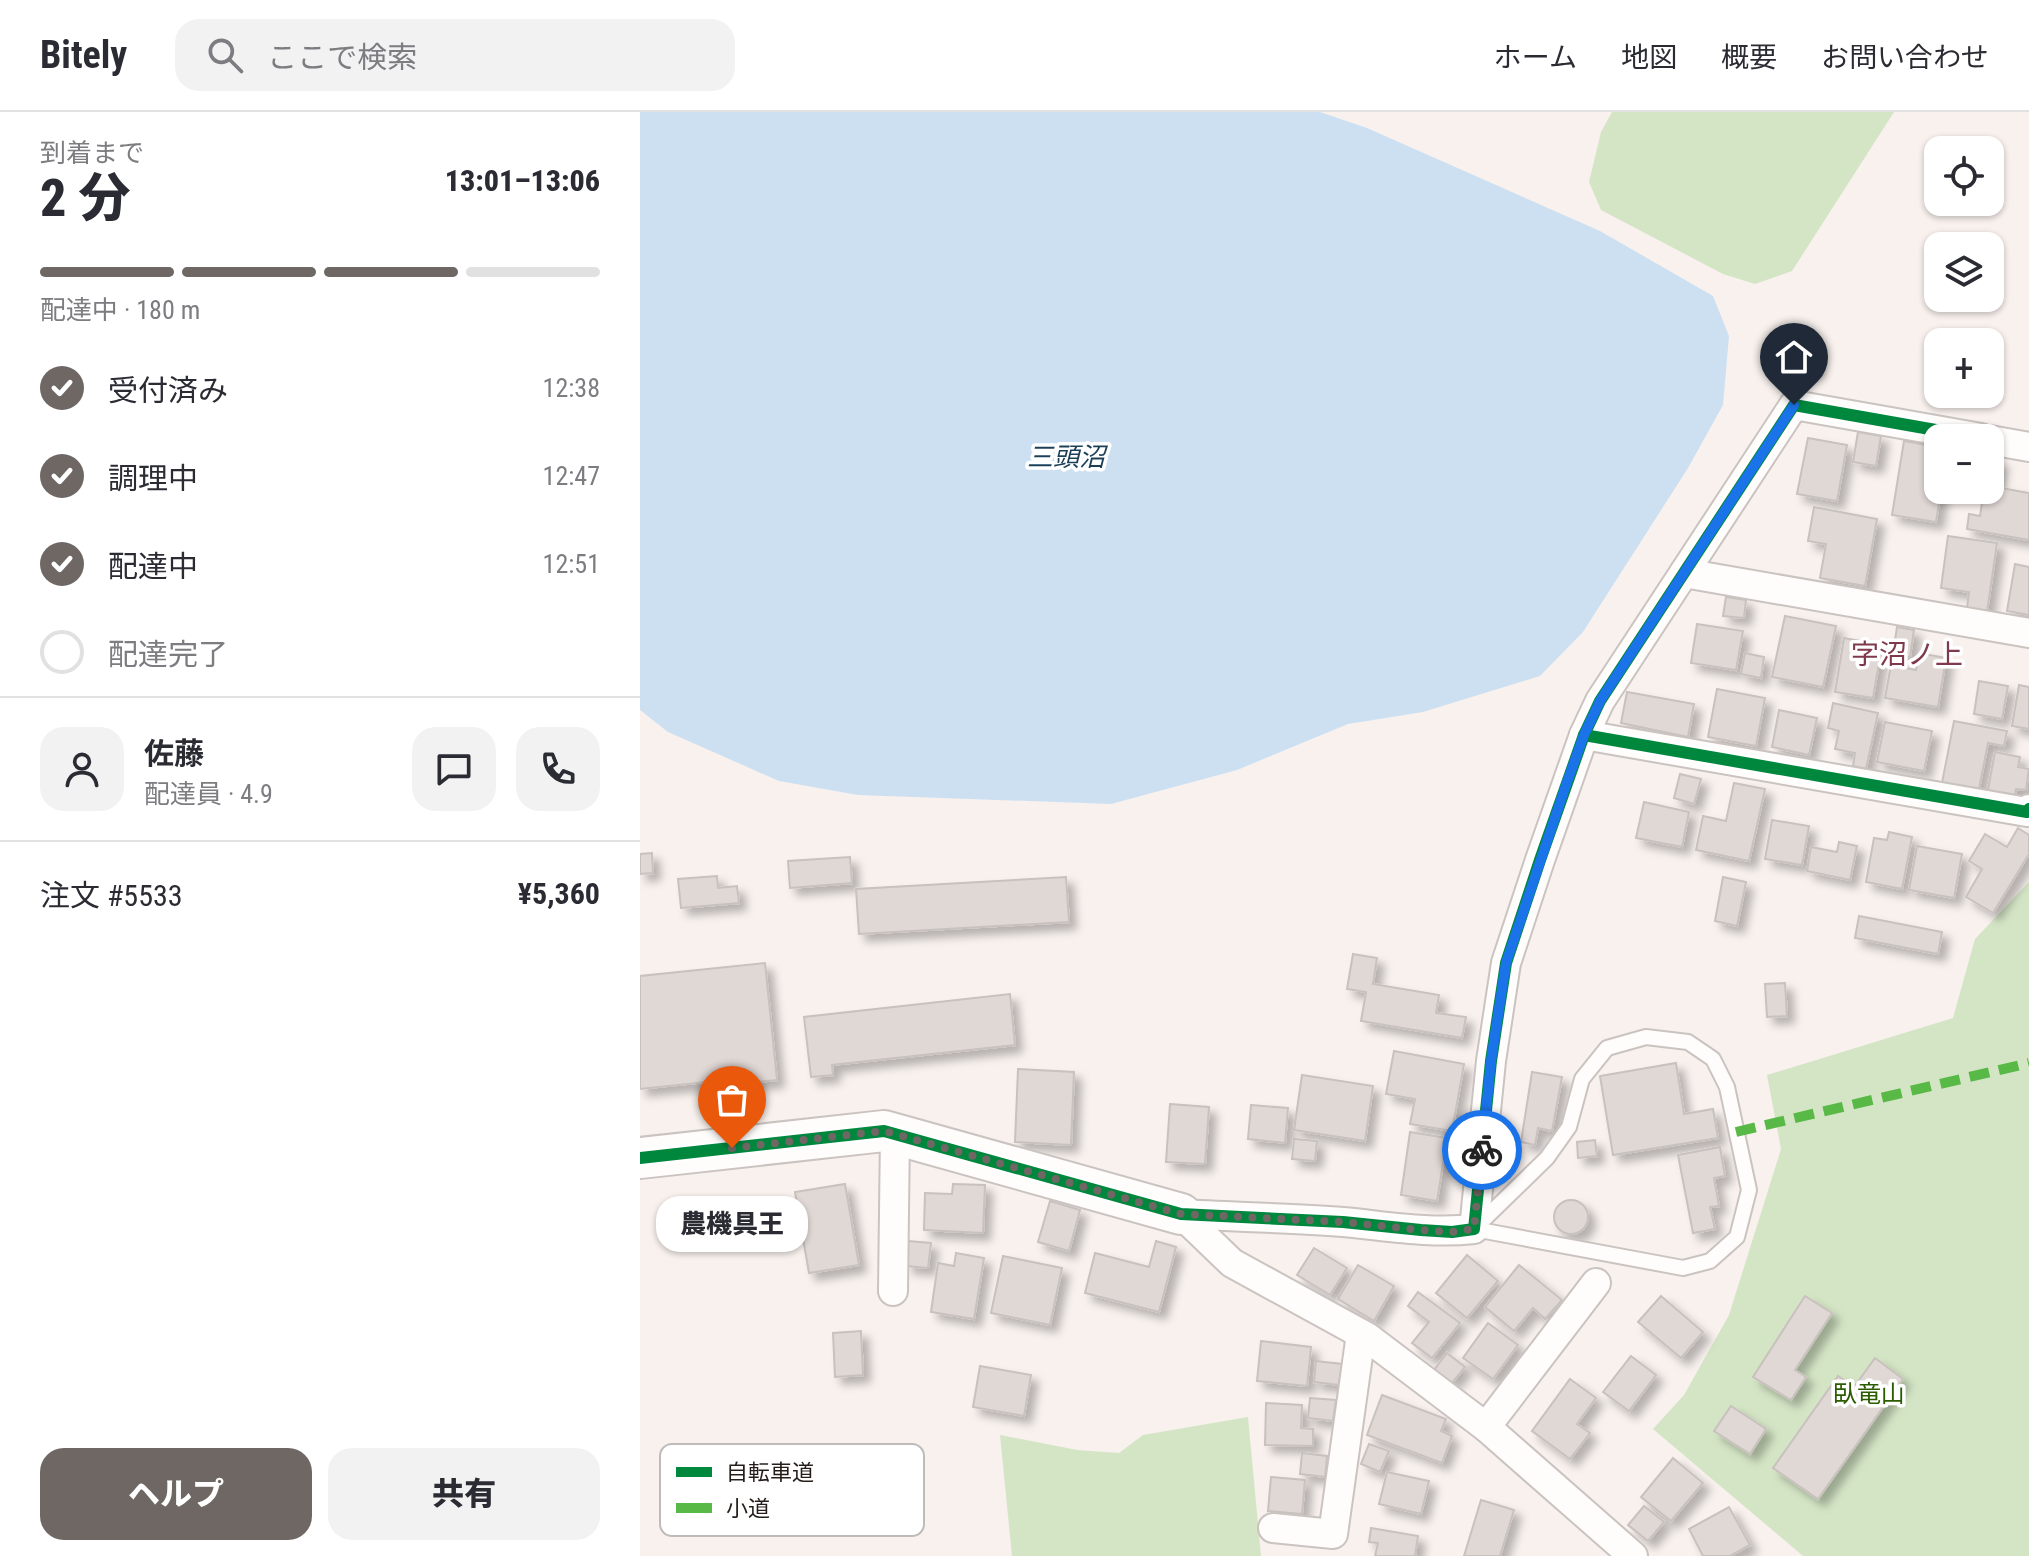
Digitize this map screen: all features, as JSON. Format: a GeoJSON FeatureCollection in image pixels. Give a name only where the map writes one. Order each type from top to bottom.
{"type":"FeatureCollection","features":[{"type":"Feature","properties":{"kind":"street"},"geometry":{"type":"LineString","coordinates":[[640,1158],[884,1131],[1181,1214],[1343,1222],[1452,1232],[1474,1229],[1491,1061],[1506,963],[1584,735],[1600,701],[1794,405],[1924,428]]}},
{"type":"Feature","properties":{"kind":"street"},"geometry":{"type":"LineString","coordinates":[[2004,443],[2029,447]]}},
{"type":"Feature","properties":{"kind":"street"},"geometry":{"type":"LineString","coordinates":[[1684,573],[2029,633]]}},
{"type":"Feature","properties":{"kind":"street"},"geometry":{"type":"LineString","coordinates":[[1584,735],[2027,812],[2029,809]]}},
{"type":"Feature","properties":{"kind":"street"},"geometry":{"type":"LineString","coordinates":[[893,1291],[895,1133]]}},
{"type":"Feature","properties":{"kind":"street"},"geometry":{"type":"LineString","coordinates":[[1181,1214],[1232,1263],[1361,1334],[1486,1427],[1633,1556]]}},
{"type":"Feature","properties":{"kind":"street"},"geometry":{"type":"LineString","coordinates":[[1486,1427],[1596,1283]]}},
{"type":"Feature","properties":{"kind":"street"},"geometry":{"type":"LineString","coordinates":[[1273,1528],[1333,1534],[1361,1334]]}},
{"type":"Feature","properties":{"kind":"lane"},"geometry":{"type":"LineString","coordinates":[[1646,1037],[1688,1042],[1713,1059],[1727,1087],[1749,1190],[1737,1237],[1710,1261],[1683,1268],[1474,1229],[1547,1158],[1569,1127],[1582,1079],[1607,1048],[1646,1037]]}},
{"type":"Feature","properties":{"kind":"green space"},"geometry":{"type":"Polygon","coordinates":[[[1612,112],[1894,112],[1792,271],[1755,284],[1723,274],[1601,210],[1589,182],[1601,132],[1612,112]]]}},
{"type":"Feature","properties":{"kind":"green space","name":"臥竜山"},"geometry":{"type":"Polygon","coordinates":[[[2029,882],[2029,1556],[1803,1556],[1653,1429],[1684,1395],[1729,1315],[1781,1149],[1767,1075],[1953,1018],[1975,939],[2029,882]]]}},
{"type":"Feature","properties":{"kind":"green space"},"geometry":{"type":"Polygon","coordinates":[[[1248,1417],[1261,1556],[1012,1556],[1000,1435],[1077,1450],[1119,1453],[1143,1435],[1248,1417]]]}},
{"type":"Feature","properties":{"kind":"water","name":"三頭沼"},"geometry":{"type":"Polygon","coordinates":[[[640,112],[1320,112],[1367,128],[1600,231],[1713,296],[1729,336],[1723,405],[1688,468],[1583,632],[1540,676],[1423,712],[1348,724],[1237,770],[1111,804],[858,795],[779,781],[668,732],[640,710],[640,112]]]}},
{"type":"Feature","properties":{"kind":"building"},"geometry":{"type":"Polygon","coordinates":[[[1815,342],[1816,371],[1787,372],[1786,343],[1815,342]]]}},
{"type":"Feature","properties":{"kind":"building"},"geometry":{"type":"Polygon","coordinates":[[[1858,432],[1881,436],[1876,466],[1853,462],[1858,432]]]}},
{"type":"Feature","properties":{"kind":"building"},"geometry":{"type":"Polygon","coordinates":[[[1808,438],[1847,445],[1837,501],[1797,494],[1808,438]]]}},
{"type":"Feature","properties":{"kind":"building"},"geometry":{"type":"Polygon","coordinates":[[[1904,441],[1924,445],[1924,504],[1939,504],[1936,522],[1892,515],[1904,441]]]}},
{"type":"Feature","properties":{"kind":"building"},"geometry":{"type":"Polygon","coordinates":[[[2004,488],[2029,493],[2029,540],[1967,529],[1969,514],[1980,516],[1982,504],[2004,504],[2004,488]]]}},
{"type":"Feature","properties":{"kind":"building"},"geometry":{"type":"Polygon","coordinates":[[[1814,507],[1877,519],[1865,586],[1820,578],[1826,544],[1808,541],[1814,507]]]}},
{"type":"Feature","properties":{"kind":"building"},"geometry":{"type":"Polygon","coordinates":[[[1948,536],[1997,543],[1987,612],[1967,608],[1969,592],[1941,588],[1948,536]]]}},
{"type":"Feature","properties":{"kind":"building"},"geometry":{"type":"Polygon","coordinates":[[[2015,564],[2029,567],[2029,615],[2007,611],[2015,564]]]}},
{"type":"Feature","properties":{"kind":"building"},"geometry":{"type":"Polygon","coordinates":[[[1726,597],[1746,600],[1744,618],[1723,616],[1726,597]]]}},
{"type":"Feature","properties":{"kind":"building"},"geometry":{"type":"Polygon","coordinates":[[[1785,616],[1836,626],[1823,687],[1772,677],[1785,616]]]}},
{"type":"Feature","properties":{"kind":"building"},"geometry":{"type":"Polygon","coordinates":[[[1697,624],[1743,631],[1736,670],[1691,663],[1697,624]]]}},
{"type":"Feature","properties":{"kind":"building"},"geometry":{"type":"Polygon","coordinates":[[[1897,627],[1914,630],[1910,657],[1893,654],[1897,627]]]}},
{"type":"Feature","properties":{"kind":"building"},"geometry":{"type":"Polygon","coordinates":[[[1844,638],[1882,645],[1873,698],[1835,692],[1844,638]]]}},
{"type":"Feature","properties":{"kind":"building"},"geometry":{"type":"Polygon","coordinates":[[[1745,653],[1764,657],[1761,678],[1741,674],[1745,653]]]}},
{"type":"Feature","properties":{"kind":"building"},"geometry":{"type":"Polygon","coordinates":[[[1919,653],[1946,658],[1938,707],[1885,698],[1891,665],[1916,670],[1919,653]]]}},
{"type":"Feature","properties":{"kind":"building"},"geometry":{"type":"Polygon","coordinates":[[[1979,681],[2008,686],[2002,719],[1974,714],[1979,681]]]}},
{"type":"Feature","properties":{"kind":"building"},"geometry":{"type":"Polygon","coordinates":[[[2019,685],[2029,687],[2029,729],[2012,726],[2019,685]]]}},
{"type":"Feature","properties":{"kind":"building"},"geometry":{"type":"Polygon","coordinates":[[[1717,689],[1765,698],[1756,746],[1708,737],[1717,689]]]}},
{"type":"Feature","properties":{"kind":"building"},"geometry":{"type":"Polygon","coordinates":[[[1627,692],[1694,704],[1688,737],[1621,723],[1627,692]]]}},
{"type":"Feature","properties":{"kind":"building"},"geometry":{"type":"Polygon","coordinates":[[[1833,703],[1878,713],[1866,769],[1853,766],[1855,753],[1835,749],[1839,731],[1828,728],[1833,703]]]}},
{"type":"Feature","properties":{"kind":"building"},"geometry":{"type":"Polygon","coordinates":[[[1779,710],[1817,718],[1809,755],[1772,747],[1779,710]]]}},
{"type":"Feature","properties":{"kind":"building"},"geometry":{"type":"Polygon","coordinates":[[[1954,721],[2007,731],[2004,746],[1988,743],[1979,789],[1942,783],[1954,721]]]}},
{"type":"Feature","properties":{"kind":"building"},"geometry":{"type":"Polygon","coordinates":[[[1885,722],[1932,731],[1924,771],[1877,762],[1885,722]]]}},
{"type":"Feature","properties":{"kind":"building"},"geometry":{"type":"Polygon","coordinates":[[[1995,752],[2020,757],[2018,767],[2029,769],[2026,790],[2016,789],[2014,800],[1987,795],[1995,752]]]}},
{"type":"Feature","properties":{"kind":"building"},"geometry":{"type":"Polygon","coordinates":[[[1680,774],[1701,779],[1694,804],[1674,798],[1680,774]]]}},
{"type":"Feature","properties":{"kind":"building"},"geometry":{"type":"Polygon","coordinates":[[[1734,783],[1765,789],[1749,861],[1696,850],[1703,816],[1726,821],[1734,783]]]}},
{"type":"Feature","properties":{"kind":"building"},"geometry":{"type":"Polygon","coordinates":[[[1644,802],[1689,812],[1682,847],[1636,838],[1644,802]]]}},
{"type":"Feature","properties":{"kind":"building"},"geometry":{"type":"Polygon","coordinates":[[[1772,820],[1809,826],[1802,865],[1765,859],[1772,820]]]}},
{"type":"Feature","properties":{"kind":"building"},"geometry":{"type":"Polygon","coordinates":[[[2018,828],[2029,835],[2029,854],[1993,913],[1966,897],[1982,869],[1969,861],[1985,834],[2007,847],[2018,828]]]}},
{"type":"Feature","properties":{"kind":"building"},"geometry":{"type":"Polygon","coordinates":[[[1889,832],[1912,837],[1902,889],[1866,882],[1874,838],[1887,840],[1889,832]]]}},
{"type":"Feature","properties":{"kind":"building"},"geometry":{"type":"Polygon","coordinates":[[[1839,842],[1857,846],[1850,880],[1807,871],[1811,847],[1837,852],[1839,842]]]}},
{"type":"Feature","properties":{"kind":"building"},"geometry":{"type":"Polygon","coordinates":[[[1917,846],[1962,854],[1954,898],[1909,890],[1917,846]]]}},
{"type":"Feature","properties":{"kind":"building"},"geometry":{"type":"Polygon","coordinates":[[[652,853],[653,873],[640,874],[640,854],[652,853]]]}},
{"type":"Feature","properties":{"kind":"building"},"geometry":{"type":"Polygon","coordinates":[[[850,857],[852,883],[790,888],[788,861],[850,857]]]}},
{"type":"Feature","properties":{"kind":"building"},"geometry":{"type":"Polygon","coordinates":[[[717,876],[718,888],[737,886],[739,903],[681,908],[678,879],[717,876]]]}},
{"type":"Feature","properties":{"kind":"building"},"geometry":{"type":"Polygon","coordinates":[[[1066,877],[1069,922],[859,934],[856,889],[1066,877]]]}},
{"type":"Feature","properties":{"kind":"building"},"geometry":{"type":"Polygon","coordinates":[[[1723,877],[1746,882],[1737,926],[1715,921],[1723,877]]]}},
{"type":"Feature","properties":{"kind":"building"},"geometry":{"type":"Polygon","coordinates":[[[1859,916],[1942,932],[1938,954],[1855,938],[1859,916]]]}},
{"type":"Feature","properties":{"kind":"building"},"geometry":{"type":"Polygon","coordinates":[[[1353,954],[1377,958],[1373,984],[1439,995],[1436,1013],[1466,1017],[1462,1038],[1361,1021],[1366,992],[1347,989],[1353,954]]]}},
{"type":"Feature","properties":{"kind":"building"},"geometry":{"type":"Polygon","coordinates":[[[765,963],[777,1080],[736,1084],[735,1079],[640,1089],[640,976],[765,963]]]}},
{"type":"Feature","properties":{"kind":"building"},"geometry":{"type":"Polygon","coordinates":[[[1785,983],[1787,1016],[1767,1017],[1765,984],[1785,983]]]}},
{"type":"Feature","properties":{"kind":"building"},"geometry":{"type":"Polygon","coordinates":[[[1010,994],[1015,1045],[832,1065],[833,1075],[811,1077],[804,1017],[1010,994]]]}},
{"type":"Feature","properties":{"kind":"building"},"geometry":{"type":"Polygon","coordinates":[[[1394,1051],[1464,1064],[1452,1131],[1410,1124],[1415,1099],[1386,1094],[1394,1051]]]}},
{"type":"Feature","properties":{"kind":"building"},"geometry":{"type":"Polygon","coordinates":[[[1676,1063],[1684,1114],[1713,1109],[1718,1138],[1613,1155],[1600,1076],[1676,1063]]]}},
{"type":"Feature","properties":{"kind":"building"},"geometry":{"type":"Polygon","coordinates":[[[1018,1069],[1074,1072],[1071,1145],[1015,1142],[1018,1069]]]}},
{"type":"Feature","properties":{"kind":"building"},"geometry":{"type":"Polygon","coordinates":[[[1532,1072],[1562,1077],[1552,1131],[1538,1128],[1535,1145],[1521,1142],[1532,1072]]]}},
{"type":"Feature","properties":{"kind":"building"},"geometry":{"type":"Polygon","coordinates":[[[1302,1075],[1373,1086],[1365,1141],[1294,1130],[1302,1075]]]}},
{"type":"Feature","properties":{"kind":"building"},"geometry":{"type":"Polygon","coordinates":[[[1170,1104],[1209,1107],[1205,1164],[1166,1162],[1170,1104]]]}},
{"type":"Feature","properties":{"kind":"building"},"geometry":{"type":"Polygon","coordinates":[[[1251,1105],[1288,1108],[1285,1143],[1248,1139],[1251,1105]]]}},
{"type":"Feature","properties":{"kind":"building"},"geometry":{"type":"Polygon","coordinates":[[[1410,1132],[1447,1138],[1437,1201],[1401,1195],[1410,1132]]]}},
{"type":"Feature","properties":{"kind":"building"},"geometry":{"type":"Polygon","coordinates":[[[1294,1139],[1317,1141],[1315,1161],[1292,1159],[1294,1139]]]}},
{"type":"Feature","properties":{"kind":"building"},"geometry":{"type":"Polygon","coordinates":[[[1595,1140],[1597,1156],[1578,1158],[1577,1142],[1595,1140]]]}},
{"type":"Feature","properties":{"kind":"building"},"geometry":{"type":"Polygon","coordinates":[[[1720,1147],[1725,1176],[1714,1178],[1719,1206],[1710,1207],[1715,1229],[1693,1233],[1678,1155],[1720,1147]]]}},
{"type":"Feature","properties":{"kind":"building"},"geometry":{"type":"Polygon","coordinates":[[[845,1184],[859,1265],[809,1273],[795,1192],[845,1184]]]}},
{"type":"Feature","properties":{"kind":"building"},"geometry":{"type":"Polygon","coordinates":[[[953,1184],[985,1185],[983,1233],[924,1230],[925,1193],[952,1194],[953,1184]]]}},
{"type":"Feature","properties":{"kind":"building"},"geometry":{"type":"Polygon","coordinates":[[[1571,1200],[1583,1205],[1588,1217],[1583,1229],[1571,1234],[1559,1229],[1554,1217],[1559,1205],[1571,1200]]]}},
{"type":"Feature","properties":{"kind":"building"},"geometry":{"type":"Polygon","coordinates":[[[1050,1201],[1080,1210],[1069,1251],[1038,1242],[1050,1201]]]}},
{"type":"Feature","properties":{"kind":"building"},"geometry":{"type":"Polygon","coordinates":[[[908,1241],[931,1243],[928,1268],[906,1266],[908,1241]]]}},
{"type":"Feature","properties":{"kind":"building"},"geometry":{"type":"Polygon","coordinates":[[[1156,1241],[1176,1247],[1159,1312],[1085,1293],[1095,1253],[1149,1267],[1156,1241]]]}},
{"type":"Feature","properties":{"kind":"building"},"geometry":{"type":"Polygon","coordinates":[[[1314,1248],[1347,1268],[1330,1295],[1297,1275],[1314,1248]]]}},
{"type":"Feature","properties":{"kind":"building"},"geometry":{"type":"Polygon","coordinates":[[[956,1253],[984,1258],[974,1319],[931,1312],[938,1263],[954,1266],[956,1253]]]}},
{"type":"Feature","properties":{"kind":"building"},"geometry":{"type":"Polygon","coordinates":[[[1467,1255],[1498,1281],[1467,1318],[1436,1293],[1467,1255]]]}},
{"type":"Feature","properties":{"kind":"building"},"geometry":{"type":"Polygon","coordinates":[[[1003,1256],[1062,1268],[1050,1325],[991,1313],[1003,1256]]]}},
{"type":"Feature","properties":{"kind":"building"},"geometry":{"type":"Polygon","coordinates":[[[1358,1265],[1394,1286],[1374,1321],[1338,1299],[1358,1265]]]}},
{"type":"Feature","properties":{"kind":"building"},"geometry":{"type":"Polygon","coordinates":[[[1519,1265],[1562,1300],[1545,1319],[1533,1308],[1514,1331],[1485,1307],[1519,1265]]]}},
{"type":"Feature","properties":{"kind":"building"},"geometry":{"type":"Polygon","coordinates":[[[1418,1292],[1460,1323],[1432,1358],[1412,1343],[1429,1322],[1408,1306],[1418,1292]]]}},
{"type":"Feature","properties":{"kind":"building"},"geometry":{"type":"Polygon","coordinates":[[[1661,1296],[1703,1332],[1681,1358],[1638,1322],[1661,1296]]]}},
{"type":"Feature","properties":{"kind":"building"},"geometry":{"type":"Polygon","coordinates":[[[1805,1296],[1832,1313],[1795,1370],[1806,1377],[1791,1400],[1753,1377],[1805,1296]]]}},
{"type":"Feature","properties":{"kind":"building"},"geometry":{"type":"Polygon","coordinates":[[[1488,1323],[1518,1345],[1493,1379],[1463,1358],[1488,1323]]]}},
{"type":"Feature","properties":{"kind":"building"},"geometry":{"type":"Polygon","coordinates":[[[861,1331],[863,1375],[835,1377],[833,1333],[861,1331]]]}},
{"type":"Feature","properties":{"kind":"building"},"geometry":{"type":"Polygon","coordinates":[[[1261,1341],[1311,1347],[1307,1386],[1257,1381],[1261,1341]]]}},
{"type":"Feature","properties":{"kind":"building"},"geometry":{"type":"Polygon","coordinates":[[[1447,1353],[1465,1367],[1452,1383],[1434,1370],[1447,1353]]]}},
{"type":"Feature","properties":{"kind":"building"},"geometry":{"type":"Polygon","coordinates":[[[1631,1356],[1656,1375],[1629,1411],[1603,1392],[1631,1356]]]}},
{"type":"Feature","properties":{"kind":"building"},"geometry":{"type":"Polygon","coordinates":[[[1875,1358],[1903,1379],[1818,1499],[1773,1468],[1838,1376],[1854,1387],[1875,1358]]]}},
{"type":"Feature","properties":{"kind":"building"},"geometry":{"type":"Polygon","coordinates":[[[1316,1361],[1342,1364],[1339,1385],[1314,1382],[1316,1361]]]}},
{"type":"Feature","properties":{"kind":"building"},"geometry":{"type":"Polygon","coordinates":[[[980,1366],[1031,1375],[1024,1416],[973,1407],[980,1366]]]}},
{"type":"Feature","properties":{"kind":"building"},"geometry":{"type":"Polygon","coordinates":[[[1570,1379],[1596,1398],[1577,1424],[1590,1433],[1570,1459],[1532,1431],[1570,1379]]]}},
{"type":"Feature","properties":{"kind":"building"},"geometry":{"type":"Polygon","coordinates":[[[1382,1395],[1446,1419],[1441,1431],[1452,1436],[1442,1463],[1367,1435],[1382,1395]]]}},
{"type":"Feature","properties":{"kind":"building"},"geometry":{"type":"Polygon","coordinates":[[[1310,1398],[1336,1400],[1333,1421],[1308,1418],[1310,1398]]]}},
{"type":"Feature","properties":{"kind":"building"},"geometry":{"type":"Polygon","coordinates":[[[1266,1403],[1302,1405],[1301,1428],[1313,1429],[1313,1446],[1265,1445],[1266,1403]]]}},
{"type":"Feature","properties":{"kind":"building"},"geometry":{"type":"Polygon","coordinates":[[[1731,1406],[1766,1429],[1750,1454],[1714,1431],[1731,1406]]]}},
{"type":"Feature","properties":{"kind":"building"},"geometry":{"type":"Polygon","coordinates":[[[1369,1444],[1389,1451],[1380,1472],[1361,1464],[1369,1444]]]}},
{"type":"Feature","properties":{"kind":"building"},"geometry":{"type":"Polygon","coordinates":[[[1302,1453],[1327,1456],[1325,1477],[1300,1474],[1302,1453]]]}},
{"type":"Feature","properties":{"kind":"building"},"geometry":{"type":"Polygon","coordinates":[[[1673,1458],[1703,1483],[1671,1521],[1641,1497],[1673,1458]]]}},
{"type":"Feature","properties":{"kind":"building"},"geometry":{"type":"Polygon","coordinates":[[[1387,1472],[1429,1481],[1421,1514],[1379,1504],[1387,1472]]]}},
{"type":"Feature","properties":{"kind":"building"},"geometry":{"type":"Polygon","coordinates":[[[1271,1477],[1305,1480],[1302,1514],[1268,1511],[1271,1477]]]}},
{"type":"Feature","properties":{"kind":"building"},"geometry":{"type":"Polygon","coordinates":[[[1481,1500],[1514,1510],[1500,1556],[1464,1556],[1481,1500]]]}},
{"type":"Feature","properties":{"kind":"building"},"geometry":{"type":"Polygon","coordinates":[[[1644,1506],[1664,1522],[1648,1541],[1628,1525],[1644,1506]]]}},
{"type":"Feature","properties":{"kind":"building"},"geometry":{"type":"Polygon","coordinates":[[[1729,1507],[1750,1545],[1730,1556],[1703,1556],[1689,1529],[1729,1507]]]}},
{"type":"Feature","properties":{"kind":"building"},"geometry":{"type":"Polygon","coordinates":[[[1371,1528],[1418,1536],[1415,1556],[1375,1556],[1378,1543],[1369,1542],[1371,1528]]]}},
{"type":"Feature","properties":{"kind":"marked path"},"geometry":{"type":"LineString","coordinates":[[1736,1132],[2029,1063]]}},
{"type":"Feature","properties":{"kind":"cycle path"},"geometry":{"type":"LineString","coordinates":[[640,1158],[884,1131],[1181,1214],[1343,1222],[1452,1232],[1474,1229],[1491,1061],[1506,963],[1584,735],[1600,701],[1794,405],[1924,428]]}},
{"type":"Feature","properties":{"kind":"cycle path"},"geometry":{"type":"LineString","coordinates":[[1584,735],[2027,812],[2029,809]]}},
{"type":"Feature","properties":{"kind":"way so far"},"geometry":{"type":"LineString","coordinates":[[732,1148],[884,1131],[1181,1214],[1343,1222],[1452,1232],[1474,1229],[1482,1150]]}},
{"type":"Feature","properties":{"kind":"place","name":"農機具王"},"geometry":{"type":"Point","coordinates":[732,1148]}},
{"type":"Feature","properties":{"kind":"district","name":"字沼ノ上"},"geometry":{"type":"Point","coordinates":[1907,654]}},
{"type":"Feature","properties":{"kind":"route"},"geometry":{"type":"LineString","coordinates":[[1482,1150],[1491,1061],[1506,963],[1584,735],[1600,701],[1794,405]]}}]}
